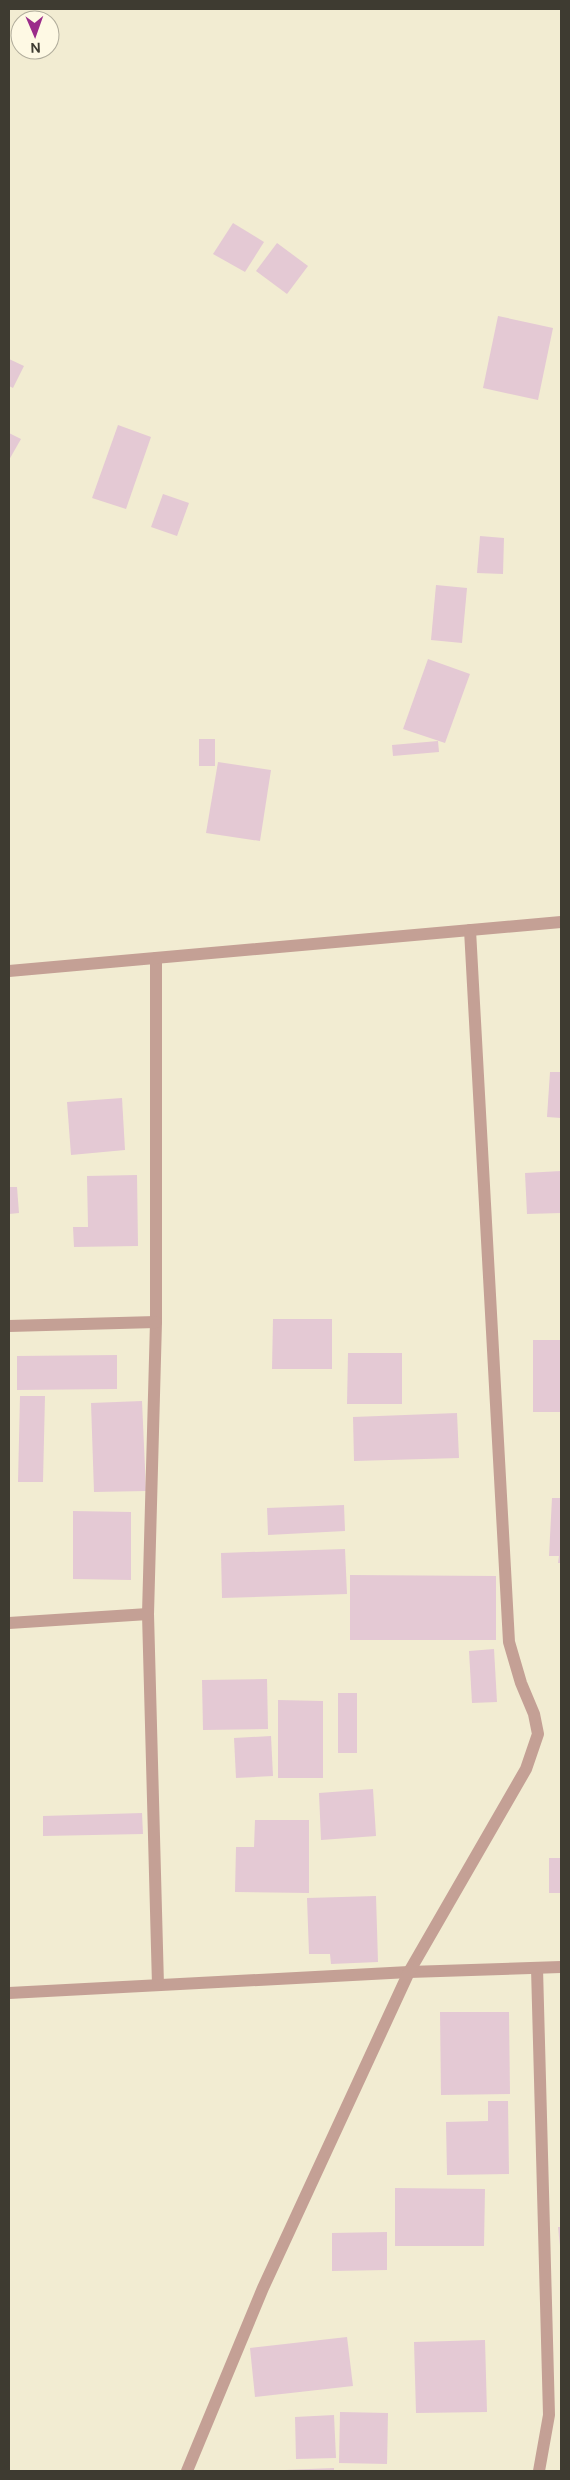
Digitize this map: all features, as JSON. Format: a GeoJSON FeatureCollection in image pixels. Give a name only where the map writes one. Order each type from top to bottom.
{"type":"FeatureCollection","features":[{"type":"Feature","properties":{"kind":"street"},"geometry":{"type":"LineString","coordinates":[[9,971],[561,922]]}},
{"type":"Feature","properties":{"kind":"street"},"geometry":{"type":"LineString","coordinates":[[187,2471],[263,2288],[409,1972],[526,1769],[538,1734],[534,1714],[521,1684],[509,1642],[470,930]]}},
{"type":"Feature","properties":{"kind":"street"},"geometry":{"type":"LineString","coordinates":[[156,958],[156,1322],[148,1614],[158,1985]]}},
{"type":"Feature","properties":{"kind":"street"},"geometry":{"type":"LineString","coordinates":[[9,1326],[156,1322]]}},
{"type":"Feature","properties":{"kind":"street"},"geometry":{"type":"LineString","coordinates":[[9,1623],[148,1614]]}},
{"type":"Feature","properties":{"kind":"street"},"geometry":{"type":"LineString","coordinates":[[9,1993],[409,1972],[561,1967]]}},
{"type":"Feature","properties":{"kind":"street"},"geometry":{"type":"LineString","coordinates":[[537,1968],[549,2416],[539,2471]]}},
{"type":"Feature","properties":{"kind":"building"},"geometry":{"type":"Polygon","coordinates":[[[233,223],[264,242],[245,272],[213,254],[233,223]]]}},
{"type":"Feature","properties":{"kind":"building"},"geometry":{"type":"Polygon","coordinates":[[[277,243],[308,266],[287,294],[256,271],[277,243]]]}},
{"type":"Feature","properties":{"kind":"building"},"geometry":{"type":"Polygon","coordinates":[[[498,316],[553,328],[538,400],[483,388],[498,316]]]}},
{"type":"Feature","properties":{"kind":"building"},"geometry":{"type":"Polygon","coordinates":[[[9,359],[24,366],[13,388],[9,386],[9,359]]]}},
{"type":"Feature","properties":{"kind":"building"},"geometry":{"type":"Polygon","coordinates":[[[118,425],[151,437],[126,509],[92,498],[118,425]]]}},
{"type":"Feature","properties":{"kind":"building"},"geometry":{"type":"Polygon","coordinates":[[[9,433],[21,439],[9,460],[9,433]]]}},
{"type":"Feature","properties":{"kind":"building"},"geometry":{"type":"Polygon","coordinates":[[[163,494],[189,503],[177,536],[151,527],[163,494]]]}},
{"type":"Feature","properties":{"kind":"building"},"geometry":{"type":"Polygon","coordinates":[[[480,536],[504,538],[503,574],[477,573],[480,536]]]}},
{"type":"Feature","properties":{"kind":"building"},"geometry":{"type":"Polygon","coordinates":[[[436,585],[467,588],[462,643],[431,640],[436,585]]]}},
{"type":"Feature","properties":{"kind":"building"},"geometry":{"type":"Polygon","coordinates":[[[428,659],[470,674],[445,743],[403,729],[428,659]]]}},
{"type":"Feature","properties":{"kind":"building"},"geometry":{"type":"Polygon","coordinates":[[[199,739],[215,739],[215,766],[199,766],[199,739]]]}},
{"type":"Feature","properties":{"kind":"building"},"geometry":{"type":"Polygon","coordinates":[[[438,741],[439,752],[393,756],[392,745],[438,741]]]}},
{"type":"Feature","properties":{"kind":"building"},"geometry":{"type":"Polygon","coordinates":[[[218,762],[271,770],[260,841],[206,833],[218,762]]]}},
{"type":"Feature","properties":{"kind":"building"},"geometry":{"type":"Polygon","coordinates":[[[550,1072],[561,1072],[561,1118],[547,1117],[550,1072]]]}},
{"type":"Feature","properties":{"kind":"building"},"geometry":{"type":"Polygon","coordinates":[[[122,1098],[125,1150],[71,1155],[67,1102],[122,1098]]]}},
{"type":"Feature","properties":{"kind":"building"},"geometry":{"type":"Polygon","coordinates":[[[561,1171],[561,1213],[527,1214],[525,1173],[561,1171]]]}},
{"type":"Feature","properties":{"kind":"building"},"geometry":{"type":"Polygon","coordinates":[[[137,1175],[138,1246],[74,1247],[73,1227],[88,1227],[87,1176],[137,1175]]]}},
{"type":"Feature","properties":{"kind":"building"},"geometry":{"type":"Polygon","coordinates":[[[9,1187],[17,1187],[19,1213],[9,1214],[9,1187]]]}},
{"type":"Feature","properties":{"kind":"building"},"geometry":{"type":"Polygon","coordinates":[[[273,1319],[332,1319],[332,1369],[272,1369],[273,1319]]]}},
{"type":"Feature","properties":{"kind":"building"},"geometry":{"type":"Polygon","coordinates":[[[533,1340],[561,1340],[561,1412],[533,1412],[533,1340]]]}},
{"type":"Feature","properties":{"kind":"building"},"geometry":{"type":"Polygon","coordinates":[[[348,1353],[402,1353],[402,1404],[347,1404],[348,1353]]]}},
{"type":"Feature","properties":{"kind":"building"},"geometry":{"type":"Polygon","coordinates":[[[117,1355],[117,1389],[17,1390],[17,1356],[117,1355]]]}},
{"type":"Feature","properties":{"kind":"building"},"geometry":{"type":"Polygon","coordinates":[[[20,1396],[45,1396],[43,1482],[18,1482],[20,1396]]]}},
{"type":"Feature","properties":{"kind":"building"},"geometry":{"type":"Polygon","coordinates":[[[142,1401],[146,1491],[94,1492],[91,1403],[142,1401]]]}},
{"type":"Feature","properties":{"kind":"building"},"geometry":{"type":"Polygon","coordinates":[[[457,1413],[459,1458],[354,1461],[353,1417],[457,1413]]]}},
{"type":"Feature","properties":{"kind":"building"},"geometry":{"type":"Polygon","coordinates":[[[552,1498],[561,1498],[561,1563],[558,1563],[559,1556],[549,1556],[552,1498]]]}},
{"type":"Feature","properties":{"kind":"building"},"geometry":{"type":"Polygon","coordinates":[[[344,1505],[345,1531],[268,1535],[267,1508],[344,1505]]]}},
{"type":"Feature","properties":{"kind":"building"},"geometry":{"type":"Polygon","coordinates":[[[73,1511],[131,1512],[131,1580],[73,1579],[73,1511]]]}},
{"type":"Feature","properties":{"kind":"building"},"geometry":{"type":"Polygon","coordinates":[[[345,1549],[347,1594],[222,1598],[221,1553],[345,1549]]]}},
{"type":"Feature","properties":{"kind":"building"},"geometry":{"type":"Polygon","coordinates":[[[350,1575],[496,1576],[496,1640],[350,1640],[350,1575]]]}},
{"type":"Feature","properties":{"kind":"building"},"geometry":{"type":"Polygon","coordinates":[[[494,1649],[497,1702],[472,1703],[469,1651],[494,1649]]]}},
{"type":"Feature","properties":{"kind":"building"},"geometry":{"type":"Polygon","coordinates":[[[267,1679],[268,1729],[203,1730],[202,1680],[267,1679]]]}},
{"type":"Feature","properties":{"kind":"building"},"geometry":{"type":"Polygon","coordinates":[[[338,1693],[357,1693],[357,1753],[338,1753],[338,1693]]]}},
{"type":"Feature","properties":{"kind":"building"},"geometry":{"type":"Polygon","coordinates":[[[278,1700],[323,1701],[323,1778],[278,1778],[278,1700]]]}},
{"type":"Feature","properties":{"kind":"building"},"geometry":{"type":"Polygon","coordinates":[[[271,1736],[273,1776],[236,1778],[234,1738],[271,1736]]]}},
{"type":"Feature","properties":{"kind":"building"},"geometry":{"type":"Polygon","coordinates":[[[373,1789],[376,1836],[321,1840],[319,1793],[373,1789]]]}},
{"type":"Feature","properties":{"kind":"building"},"geometry":{"type":"Polygon","coordinates":[[[142,1813],[143,1834],[43,1836],[43,1816],[142,1813]]]}},
{"type":"Feature","properties":{"kind":"building"},"geometry":{"type":"Polygon","coordinates":[[[255,1820],[309,1820],[309,1893],[235,1892],[236,1847],[254,1847],[255,1820]]]}},
{"type":"Feature","properties":{"kind":"building"},"geometry":{"type":"Polygon","coordinates":[[[549,1858],[561,1858],[561,1893],[549,1893],[549,1858]]]}},
{"type":"Feature","properties":{"kind":"building"},"geometry":{"type":"Polygon","coordinates":[[[376,1896],[378,1962],[331,1964],[330,1954],[309,1954],[307,1898],[376,1896]]]}},
{"type":"Feature","properties":{"kind":"building"},"geometry":{"type":"Polygon","coordinates":[[[440,2012],[509,2012],[510,2094],[441,2095],[440,2012]]]}},
{"type":"Feature","properties":{"kind":"building"},"geometry":{"type":"Polygon","coordinates":[[[488,2101],[508,2101],[509,2174],[447,2175],[446,2122],[488,2121],[488,2101]]]}},
{"type":"Feature","properties":{"kind":"building"},"geometry":{"type":"Polygon","coordinates":[[[395,2188],[485,2189],[484,2246],[395,2246],[395,2188]]]}},
{"type":"Feature","properties":{"kind":"building"},"geometry":{"type":"Polygon","coordinates":[[[558,2227],[561,2227],[561,2246],[560,2246],[558,2227]]]}},
{"type":"Feature","properties":{"kind":"building"},"geometry":{"type":"Polygon","coordinates":[[[387,2232],[387,2270],[332,2271],[332,2233],[387,2232]]]}},
{"type":"Feature","properties":{"kind":"building"},"geometry":{"type":"Polygon","coordinates":[[[347,2337],[353,2386],[255,2397],[250,2348],[347,2337]]]}},
{"type":"Feature","properties":{"kind":"building"},"geometry":{"type":"Polygon","coordinates":[[[485,2340],[487,2412],[416,2413],[414,2342],[485,2340]]]}},
{"type":"Feature","properties":{"kind":"building"},"geometry":{"type":"Polygon","coordinates":[[[340,2412],[388,2413],[387,2464],[339,2463],[340,2412]]]}},
{"type":"Feature","properties":{"kind":"building"},"geometry":{"type":"Polygon","coordinates":[[[334,2415],[336,2458],[296,2459],[295,2417],[334,2415]]]}},
{"type":"Feature","properties":{"kind":"building"},"geometry":{"type":"Polygon","coordinates":[[[334,2468],[334,2471],[285,2471],[285,2470],[334,2468]]]}}]}
